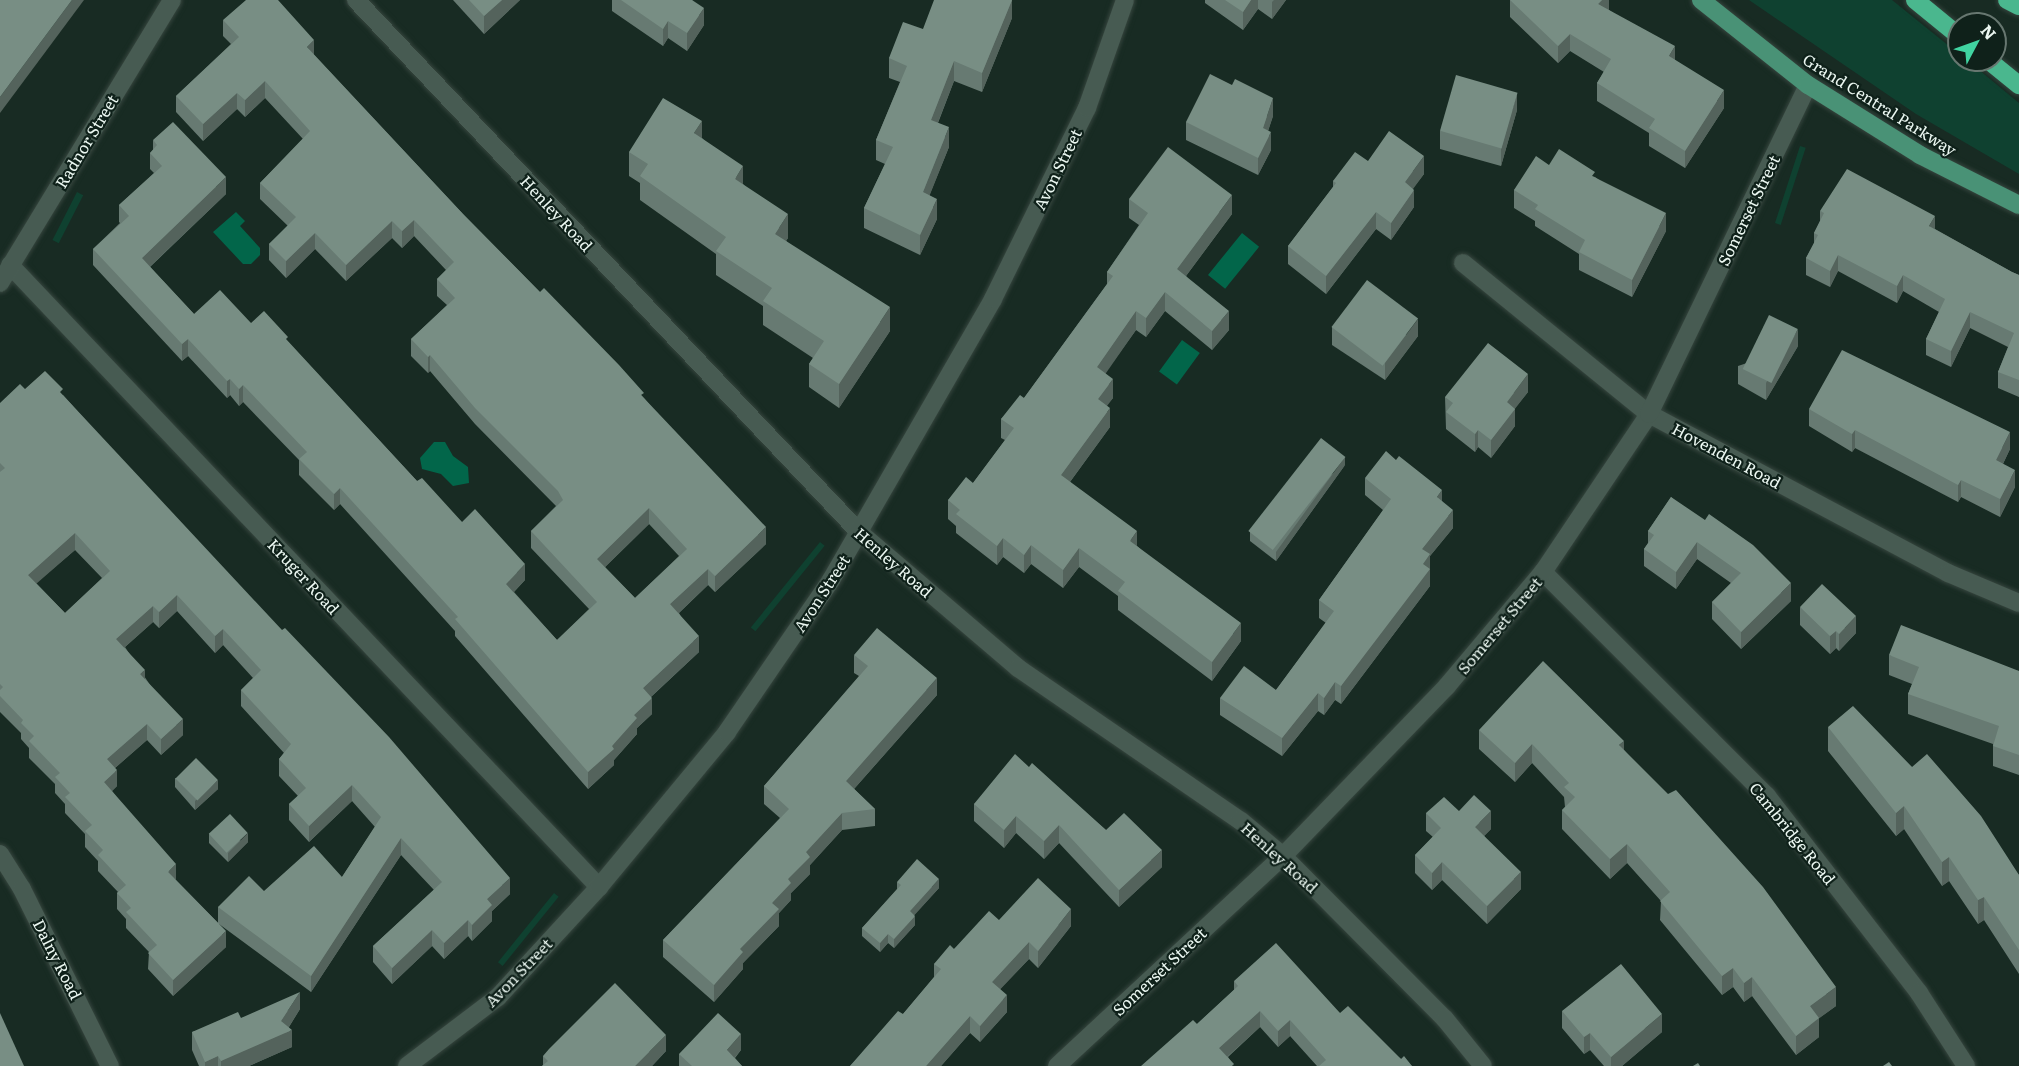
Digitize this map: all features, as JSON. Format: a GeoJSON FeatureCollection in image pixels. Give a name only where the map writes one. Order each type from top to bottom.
{"type":"FeatureCollection","features":[{"type":"Feature","properties":{"kind":"highway"},"geometry":{"type":"LineString","coordinates":[[1915,0],[1947,26]]}},
{"type":"Feature","properties":{"kind":"highway"},"geometry":{"type":"LineString","coordinates":[[2007,0],[2019,6]]}},
{"type":"Feature","properties":{"kind":"highway"},"geometry":{"type":"LineString","coordinates":[[2003,72],[2019,85]]}},
{"type":"Feature","properties":{"kind":"main road","name":"Grand Central Parkway"},"geometry":{"type":"LineString","coordinates":[[1701,0],[1808,85],[1920,155],[2019,205]]}},
{"type":"Feature","properties":{"kind":"street","name":"Radnor Street"},"geometry":{"type":"LineString","coordinates":[[0,283],[172,0]]}},
{"type":"Feature","properties":{"kind":"street","name":"Henley Road"},"geometry":{"type":"LineString","coordinates":[[356,0],[860,533],[1018,668],[1241,821],[1282,856],[1445,1019],[1483,1066]]}},
{"type":"Feature","properties":{"kind":"street","name":"Avon Street"},"geometry":{"type":"LineString","coordinates":[[407,1066],[498,997],[599,887],[727,732],[860,533],[999,289],[1087,108],[1125,0]]}},
{"type":"Feature","properties":{"kind":"street","name":"Somerset Street"},"geometry":{"type":"LineString","coordinates":[[1057,1066],[1282,856],[1447,686],[1543,572],[1649,414],[1808,85]]}},
{"type":"Feature","properties":{"kind":"street","name":"Hovenden Road"},"geometry":{"type":"LineString","coordinates":[[1463,263],[1649,414],[1948,573],[2019,603]]}},
{"type":"Feature","properties":{"kind":"street","name":"Kruger Road"},"geometry":{"type":"LineString","coordinates":[[10,265],[599,887]]}},
{"type":"Feature","properties":{"kind":"street","name":"Cambridge Road"},"geometry":{"type":"LineString","coordinates":[[1543,572],[1767,796],[1919,993],[1966,1066]]}},
{"type":"Feature","properties":{"kind":"street","name":"Dalny Road"},"geometry":{"type":"LineString","coordinates":[[0,854],[22,889],[110,1066]]}},
{"type":"Feature","properties":{"kind":"shaded area"},"geometry":{"type":"Polygon","coordinates":[[[1749,0],[1892,0],[1947,44],[1947,72],[1982,72],[2019,103],[2019,174],[1916,114],[1749,0]]]}},
{"type":"Feature","properties":{"kind":"shaded area"},"geometry":{"type":"Polygon","coordinates":[[[1800,146],[1806,148],[1781,225],[1775,223],[1800,146]]]}},
{"type":"Feature","properties":{"kind":"shaded area"},"geometry":{"type":"Polygon","coordinates":[[[77,192],[83,195],[59,243],[52,240],[77,192]]]}},
{"type":"Feature","properties":{"kind":"shaded area"},"geometry":{"type":"Polygon","coordinates":[[[236,212],[245,221],[240,226],[260,248],[260,255],[251,264],[243,264],[213,232],[236,212]]]}},
{"type":"Feature","properties":{"kind":"shaded area"},"geometry":{"type":"Polygon","coordinates":[[[1242,233],[1259,247],[1225,289],[1208,275],[1242,233]]]}},
{"type":"Feature","properties":{"kind":"shaded area"},"geometry":{"type":"Polygon","coordinates":[[[1182,340],[1200,353],[1177,384],[1159,372],[1182,340]]]}},
{"type":"Feature","properties":{"kind":"shaded area"},"geometry":{"type":"Polygon","coordinates":[[[434,442],[445,442],[453,456],[468,467],[469,483],[453,486],[441,474],[422,469],[420,458],[434,442]]]}},
{"type":"Feature","properties":{"kind":"shaded area"},"geometry":{"type":"Polygon","coordinates":[[[820,542],[825,546],[755,631],[751,627],[820,542]]]}},
{"type":"Feature","properties":{"kind":"shaded area"},"geometry":{"type":"Polygon","coordinates":[[[554,893],[559,897],[503,966],[498,962],[554,893]]]}},
{"type":"Feature","properties":{"kind":"building"},"geometry":{"type":"Polygon","coordinates":[[[0,0],[72,0],[0,97],[0,0]]]}},
{"type":"Feature","properties":{"kind":"building"},"geometry":{"type":"Polygon","coordinates":[[[246,0],[278,0],[314,40],[307,47],[463,214],[540,292],[544,288],[619,365],[644,393],[641,395],[766,527],[715,576],[708,569],[670,604],[699,636],[643,688],[652,698],[634,715],[637,718],[612,746],[614,749],[588,772],[455,619],[458,617],[340,488],[334,494],[299,459],[307,452],[243,385],[239,389],[230,379],[227,381],[188,339],[182,344],[93,249],[129,216],[119,205],[162,166],[150,153],[157,145],[153,140],[173,122],[226,177],[142,258],[194,314],[220,290],[251,323],[264,311],[288,337],[286,339],[417,481],[422,478],[462,522],[475,509],[525,564],[506,584],[557,640],[597,602],[531,531],[563,500],[558,491],[475,408],[430,355],[428,357],[411,339],[455,298],[437,279],[454,262],[414,220],[402,231],[392,221],[346,265],[315,233],[286,261],[269,244],[296,217],[260,183],[310,131],[265,81],[245,100],[237,93],[203,124],[176,96],[239,37],[223,20],[246,0]],[[649,508],[597,559],[635,598],[687,549],[649,508]]]}},
{"type":"Feature","properties":{"kind":"building"},"geometry":{"type":"Polygon","coordinates":[[[469,0],[502,0],[484,16],[469,0]]]}},
{"type":"Feature","properties":{"kind":"building"},"geometry":{"type":"Polygon","coordinates":[[[621,0],[692,0],[704,8],[687,33],[668,21],[663,29],[621,0]]]}},
{"type":"Feature","properties":{"kind":"building"},"geometry":{"type":"Polygon","coordinates":[[[934,0],[1012,0],[982,73],[954,61],[931,120],[949,127],[923,192],[937,199],[920,235],[864,208],[893,147],[876,140],[907,66],[889,58],[903,22],[923,29],[934,0]]]}},
{"type":"Feature","properties":{"kind":"building"},"geometry":{"type":"Polygon","coordinates":[[[1225,0],[1251,0],[1243,12],[1225,0]]]}},
{"type":"Feature","properties":{"kind":"building"},"geometry":{"type":"Polygon","coordinates":[[[1510,0],[1602,0],[1598,4],[1675,46],[1669,56],[1724,90],[1685,151],[1649,128],[1655,119],[1597,83],[1611,59],[1570,34],[1558,46],[1510,0]]]}},
{"type":"Feature","properties":{"kind":"building"},"geometry":{"type":"Polygon","coordinates":[[[1210,74],[1232,85],[1235,79],[1273,98],[1263,128],[1271,132],[1258,158],[1186,122],[1210,74]]]}},
{"type":"Feature","properties":{"kind":"building"},"geometry":{"type":"Polygon","coordinates":[[[1456,75],[1518,93],[1502,148],[1440,131],[1456,75]]]}},
{"type":"Feature","properties":{"kind":"building"},"geometry":{"type":"Polygon","coordinates":[[[663,98],[702,121],[694,133],[743,166],[735,179],[788,214],[775,234],[890,307],[839,384],[809,364],[824,341],[763,301],[772,288],[716,251],[726,237],[640,176],[648,164],[629,152],[663,98]]]}},
{"type":"Feature","properties":{"kind":"building"},"geometry":{"type":"Polygon","coordinates":[[[1389,131],[1424,156],[1405,182],[1414,190],[1391,223],[1376,212],[1326,276],[1288,246],[1336,183],[1333,181],[1355,152],[1368,161],[1389,131]]]}},
{"type":"Feature","properties":{"kind":"building"},"geometry":{"type":"Polygon","coordinates":[[[1168,147],[1232,195],[1177,269],[1229,311],[1212,331],[1165,292],[1146,318],[1136,311],[1097,367],[1113,379],[1098,399],[1110,408],[1061,475],[1137,531],[1130,541],[1241,623],[1212,662],[1118,591],[1125,582],[1079,548],[1063,570],[1031,545],[1024,555],[1003,538],[997,546],[956,514],[960,510],[948,500],[966,477],[973,483],[1014,428],[1001,419],[1020,395],[1024,398],[1113,276],[1107,272],[1148,213],[1129,199],[1168,147]]]}},
{"type":"Feature","properties":{"kind":"building"},"geometry":{"type":"Polygon","coordinates":[[[1559,149],[1595,172],[1592,176],[1666,213],[1632,280],[1579,252],[1585,240],[1535,209],[1538,205],[1514,190],[1536,156],[1549,165],[1559,149]]]}},
{"type":"Feature","properties":{"kind":"building"},"geometry":{"type":"Polygon","coordinates":[[[1847,169],[1935,216],[1929,226],[2019,275],[2019,380],[1998,372],[2014,333],[1970,312],[1951,351],[1926,339],[1945,299],[1903,275],[1897,286],[1838,255],[1830,271],[1806,258],[1818,235],[1814,233],[1824,213],[1820,211],[1847,169]]]}},
{"type":"Feature","properties":{"kind":"building"},"geometry":{"type":"Polygon","coordinates":[[[1367,280],[1418,319],[1383,366],[1331,327],[1367,280]]]}},
{"type":"Feature","properties":{"kind":"building"},"geometry":{"type":"Polygon","coordinates":[[[1769,315],[1798,329],[1771,383],[1743,369],[1769,315]]]}},
{"type":"Feature","properties":{"kind":"building"},"geometry":{"type":"Polygon","coordinates":[[[1488,343],[1528,374],[1507,402],[1515,409],[1491,440],[1478,430],[1475,434],[1446,412],[1453,403],[1445,397],[1488,343]]]}},
{"type":"Feature","properties":{"kind":"building"},"geometry":{"type":"Polygon","coordinates":[[[1842,350],[2010,432],[1996,460],[2015,470],[2000,499],[1961,480],[1958,485],[1855,430],[1852,434],[1809,409],[1842,350]]]}},
{"type":"Feature","properties":{"kind":"building"},"geometry":{"type":"Polygon","coordinates":[[[45,371],[63,389],[60,392],[282,630],[285,628],[389,737],[510,878],[487,899],[492,905],[472,925],[468,920],[444,943],[432,930],[392,968],[373,946],[442,882],[401,838],[311,976],[218,907],[249,876],[264,891],[314,846],[342,877],[381,817],[352,785],[309,826],[289,804],[306,788],[279,759],[291,744],[241,690],[261,670],[223,629],[215,636],[177,595],[159,612],[153,606],[116,639],[145,670],[140,674],[183,719],[161,739],[147,724],[107,759],[117,770],[104,782],[176,864],[168,872],[226,931],[173,980],[148,953],[157,945],[126,912],[131,908],[117,893],[126,885],[98,855],[103,850],[85,831],[92,825],[65,797],[70,793],[55,777],[60,773],[29,741],[34,736],[21,723],[23,720],[0,696],[0,690],[3,687],[0,684],[0,472],[5,468],[0,463],[0,403],[20,384],[25,389],[45,371]],[[75,533],[28,575],[65,613],[110,571],[75,533]]]}},
{"type":"Feature","properties":{"kind":"building"},"geometry":{"type":"Polygon","coordinates":[[[1321,438],[1345,457],[1273,550],[1248,531],[1321,438]]]}},
{"type":"Feature","properties":{"kind":"building"},"geometry":{"type":"Polygon","coordinates":[[[1386,451],[1396,460],[1399,456],[1442,490],[1437,497],[1453,510],[1422,549],[1430,554],[1423,564],[1430,569],[1341,686],[1335,682],[1324,698],[1318,693],[1282,738],[1220,698],[1244,666],[1276,690],[1334,611],[1319,600],[1391,499],[1365,478],[1386,451]]]}},
{"type":"Feature","properties":{"kind":"building"},"geometry":{"type":"Polygon","coordinates":[[[1671,497],[1705,520],[1709,514],[1753,545],[1791,583],[1741,632],[1712,602],[1741,573],[1697,542],[1676,572],[1644,549],[1654,535],[1648,531],[1671,497]]]}},
{"type":"Feature","properties":{"kind":"building"},"geometry":{"type":"Polygon","coordinates":[[[1822,584],[1856,616],[1839,634],[1836,631],[1830,636],[1800,607],[1822,584]]]}},
{"type":"Feature","properties":{"kind":"building"},"geometry":{"type":"Polygon","coordinates":[[[1901,625],[2019,671],[2019,755],[1993,746],[1999,726],[1908,694],[1919,667],[1889,655],[1901,625]]]}},
{"type":"Feature","properties":{"kind":"building"},"geometry":{"type":"Polygon","coordinates":[[[877,628],[937,678],[846,781],[875,809],[842,813],[806,852],[810,857],[788,879],[791,883],[772,903],[779,909],[740,949],[743,952],[714,985],[663,940],[789,809],[764,786],[868,666],[854,655],[877,628]]]}},
{"type":"Feature","properties":{"kind":"building"},"geometry":{"type":"Polygon","coordinates":[[[1543,661],[1624,741],[1619,745],[1668,794],[1676,790],[1763,887],[1836,987],[1810,1006],[1819,1018],[1796,1036],[1752,977],[1744,983],[1733,968],[1722,976],[1660,901],[1670,892],[1627,844],[1610,859],[1562,810],[1575,797],[1564,787],[1569,783],[1532,744],[1515,763],[1479,730],[1543,661]]]}},
{"type":"Feature","properties":{"kind":"building"},"geometry":{"type":"Polygon","coordinates":[[[1853,706],[1912,767],[1927,754],[1981,816],[2019,875],[2019,950],[1984,897],[1978,900],[1949,857],[1942,862],[1904,806],[1896,813],[1828,727],[1853,706]]]}},
{"type":"Feature","properties":{"kind":"building"},"geometry":{"type":"Polygon","coordinates":[[[1015,754],[1029,767],[1032,763],[1106,830],[1124,813],[1162,850],[1119,890],[1059,825],[1044,841],[1016,816],[1004,830],[974,804],[1015,754]]]}},
{"type":"Feature","properties":{"kind":"building"},"geometry":{"type":"Polygon","coordinates":[[[196,758],[218,780],[197,800],[175,779],[196,758]]]}},
{"type":"Feature","properties":{"kind":"building"},"geometry":{"type":"Polygon","coordinates":[[[1474,795],[1491,811],[1475,827],[1521,872],[1487,906],[1442,862],[1432,873],[1415,855],[1441,828],[1426,813],[1444,797],[1459,811],[1474,795]]]}},
{"type":"Feature","properties":{"kind":"building"},"geometry":{"type":"Polygon","coordinates":[[[230,814],[248,833],[227,853],[209,834],[230,814]]]}},
{"type":"Feature","properties":{"kind":"building"},"geometry":{"type":"Polygon","coordinates":[[[917,859],[939,879],[910,911],[915,916],[894,939],[888,934],[880,943],[862,928],[901,885],[897,882],[917,859]]]}},
{"type":"Feature","properties":{"kind":"building"},"geometry":{"type":"Polygon","coordinates":[[[1038,878],[1071,909],[1038,951],[1029,942],[992,982],[1007,995],[980,1026],[970,1016],[926,1066],[850,1066],[898,1011],[903,1014],[941,969],[934,964],[950,945],[954,949],[989,911],[999,920],[1038,878]]]}},
{"type":"Feature","properties":{"kind":"building"},"geometry":{"type":"Polygon","coordinates":[[[1276,943],[1340,1013],[1348,1006],[1401,1059],[1404,1056],[1412,1066],[1319,1066],[1326,1060],[1290,1020],[1278,1031],[1260,1011],[1219,1048],[1234,1064],[1232,1066],[1141,1066],[1193,1020],[1197,1024],[1238,986],[1234,981],[1276,943]]]}},
{"type":"Feature","properties":{"kind":"building"},"geometry":{"type":"Polygon","coordinates":[[[1621,964],[1662,1014],[1611,1057],[1590,1033],[1584,1037],[1562,1011],[1621,964]]]}},
{"type":"Feature","properties":{"kind":"building"},"geometry":{"type":"Polygon","coordinates":[[[615,983],[666,1035],[635,1066],[542,1066],[548,1061],[543,1056],[549,1049],[615,983]]]}},
{"type":"Feature","properties":{"kind":"building"},"geometry":{"type":"Polygon","coordinates":[[[300,992],[281,1021],[292,1030],[221,1061],[218,1056],[205,1062],[192,1032],[238,1012],[241,1018],[300,992]]]}},
{"type":"Feature","properties":{"kind":"building"},"geometry":{"type":"Polygon","coordinates":[[[0,1013],[24,1066],[0,1066],[0,1013]]]}},
{"type":"Feature","properties":{"kind":"building"},"geometry":{"type":"Polygon","coordinates":[[[718,1013],[741,1034],[727,1050],[742,1066],[692,1066],[679,1054],[718,1013]]]}}]}
